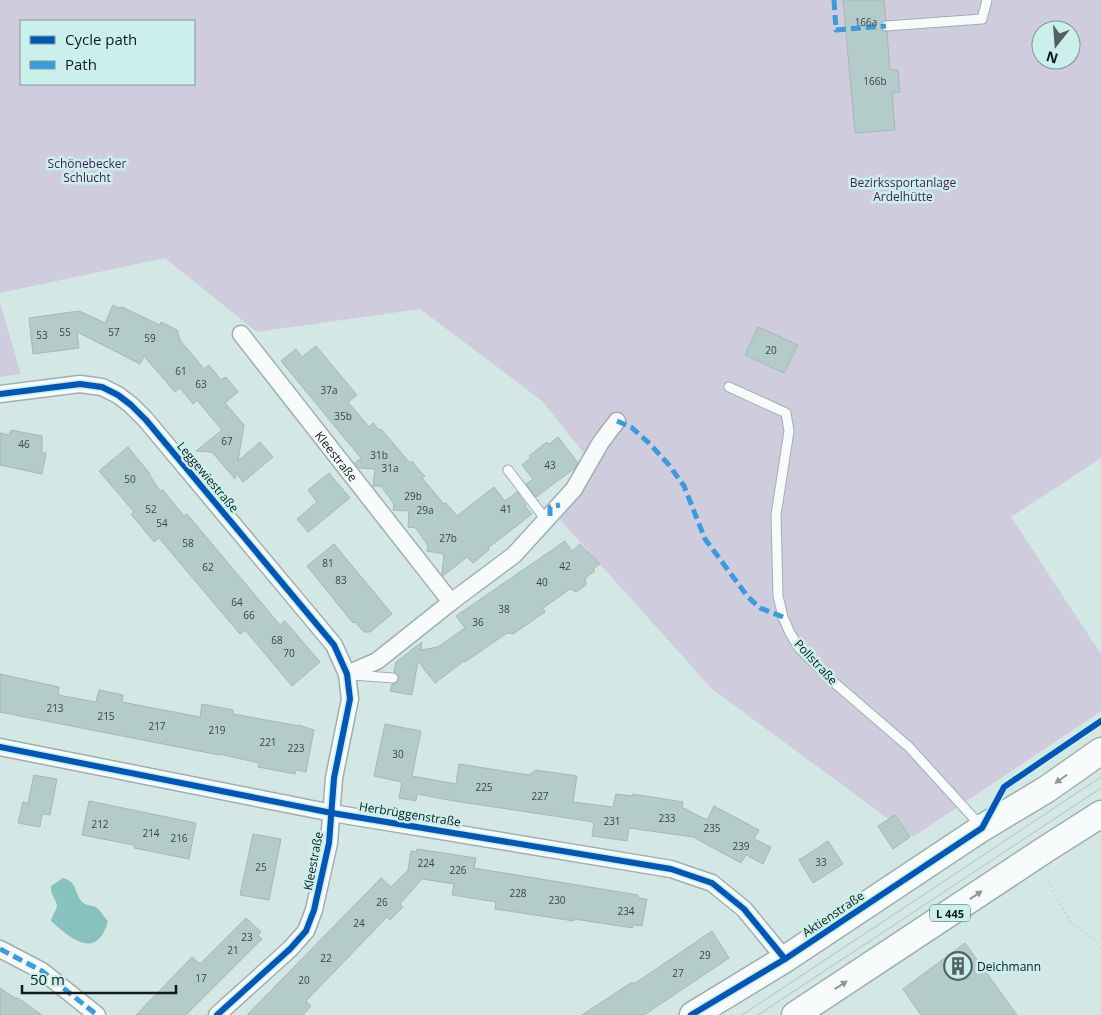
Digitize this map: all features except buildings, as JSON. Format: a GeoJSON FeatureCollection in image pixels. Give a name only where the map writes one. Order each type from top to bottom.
{"type":"FeatureCollection","features":[{"type":"Feature","properties":{"kind":"main road","name":"Aktienstraße"},"geometry":{"type":"LineString","coordinates":[[693,1015],[720,1008],[785,959],[982,828],[1046,789],[1101,751]]}},
{"type":"Feature","properties":{"kind":"main road","name":"L 445"},"geometry":{"type":"LineString","coordinates":[[795,1015],[1101,814]]}},
{"type":"Feature","properties":{"kind":"street","name":"Kleestraße"},"geometry":{"type":"LineString","coordinates":[[241,334],[451,602]]}},
{"type":"Feature","properties":{"kind":"street","name":"Leggewiestraße"},"geometry":{"type":"LineString","coordinates":[[0,394],[80,384],[102,387],[118,395],[131,405],[334,645],[346,674]]}},
{"type":"Feature","properties":{"kind":"street"},"geometry":{"type":"LineString","coordinates":[[346,674],[377,660],[514,555],[574,489],[601,442],[618,421]]}},
{"type":"Feature","properties":{"kind":"street","name":"Kleestraße"},"geometry":{"type":"LineString","coordinates":[[218,1015],[306,931],[314,910],[329,843],[334,778],[350,699],[346,674]]}},
{"type":"Feature","properties":{"kind":"street","name":"Herbrüggenstraße"},"geometry":{"type":"LineString","coordinates":[[0,746],[332,813],[671,869],[712,883],[744,909],[785,959]]}},
{"type":"Feature","properties":{"kind":"street"},"geometry":{"type":"LineString","coordinates":[[0,949],[42,971],[97,1015]]}},
{"type":"Feature","properties":{"kind":"lane"},"geometry":{"type":"LineString","coordinates":[[886,26],[982,19],[987,0]]}},
{"type":"Feature","properties":{"kind":"lane"},"geometry":{"type":"LineString","coordinates":[[729,387],[786,413]]}},
{"type":"Feature","properties":{"kind":"lane","name":"Pollstraße"},"geometry":{"type":"LineString","coordinates":[[786,413],[789,431],[776,515],[778,596],[783,617],[790,634],[800,649],[830,679],[909,746],[982,828]]}},
{"type":"Feature","properties":{"kind":"lane"},"geometry":{"type":"LineString","coordinates":[[508,470],[546,520]]}},
{"type":"Feature","properties":{"kind":"lane"},"geometry":{"type":"LineString","coordinates":[[346,674],[393,678]]}},
{"type":"Feature","properties":{"kind":"path"},"geometry":{"type":"LineString","coordinates":[[391,0],[418,75],[457,169],[466,185],[509,229],[525,297],[532,317],[544,340],[558,362],[589,395],[618,421]]}},
{"type":"Feature","properties":{"kind":"path"},"geometry":{"type":"LineString","coordinates":[[786,413],[812,398],[823,387],[840,359],[866,308],[919,186],[960,103],[958,76],[982,19]]}},
{"type":"Feature","properties":{"kind":"path"},"geometry":{"type":"LineString","coordinates":[[1048,882],[1070,921],[1101,948]]}},
{"type":"Feature","properties":{"kind":"green space"},"geometry":{"type":"Polygon","coordinates":[[[0,0],[1101,0],[1101,458],[1011,517],[1101,654],[1101,711],[913,837],[712,689],[555,514],[596,468],[542,401],[420,309],[257,332],[165,258],[0,293],[0,0]]]}},
{"type":"Feature","properties":{"kind":"green space"},"geometry":{"type":"Polygon","coordinates":[[[0,303],[21,374],[0,377],[0,303]]]}},
{"type":"Feature","properties":{"kind":"water"},"geometry":{"type":"Polygon","coordinates":[[[63,878],[71,882],[82,902],[97,908],[108,921],[103,933],[97,940],[83,943],[67,934],[51,921],[57,906],[51,892],[51,886],[63,878]]]}},
{"type":"Feature","properties":{"kind":"tram line"},"geometry":{"type":"LineString","coordinates":[[742,1015],[1101,777]]}},
{"type":"Feature","properties":{"kind":"tram line"},"geometry":{"type":"LineString","coordinates":[[758,1015],[1101,788]]}},
{"type":"Feature","properties":{"kind":"marked path"},"geometry":{"type":"LineString","coordinates":[[834,0],[836,30],[886,26]]}},
{"type":"Feature","properties":{"kind":"marked path"},"geometry":{"type":"LineString","coordinates":[[617,421],[631,427],[669,465],[684,486],[705,539],[748,597],[760,608],[783,617]]}},
{"type":"Feature","properties":{"kind":"marked path"},"geometry":{"type":"LineString","coordinates":[[550,516],[550,507],[560,505]]}},
{"type":"Feature","properties":{"kind":"marked path"},"geometry":{"type":"LineString","coordinates":[[0,949],[42,971],[97,1015]]}},
{"type":"Feature","properties":{"kind":"cycle path"},"geometry":{"type":"LineString","coordinates":[[0,394],[80,384],[102,387],[118,395],[131,405],[146,420],[334,645],[347,674],[350,699],[334,778],[329,843],[314,910],[306,931],[290,949],[217,1015]]}},
{"type":"Feature","properties":{"kind":"cycle path"},"geometry":{"type":"LineString","coordinates":[[691,1015],[785,959],[982,828],[1004,787],[1101,721]]}},
{"type":"Feature","properties":{"kind":"cycle path"},"geometry":{"type":"LineString","coordinates":[[0,747],[332,813],[671,869],[712,883],[744,909],[785,959]]}},
{"type":"Feature","properties":{"kind":"place","name":"Deichmann"},"geometry":{"type":"Point","coordinates":[958,966]}},
{"type":"Feature","properties":{"kind":"park label","name":"Schönebecker Schlucht"},"geometry":{"type":"Point","coordinates":[87,170]}},
{"type":"Feature","properties":{"kind":"park label","name":"Bezirkssportanlage Ardelhütte"},"geometry":{"type":"Point","coordinates":[903,189]}}]}
